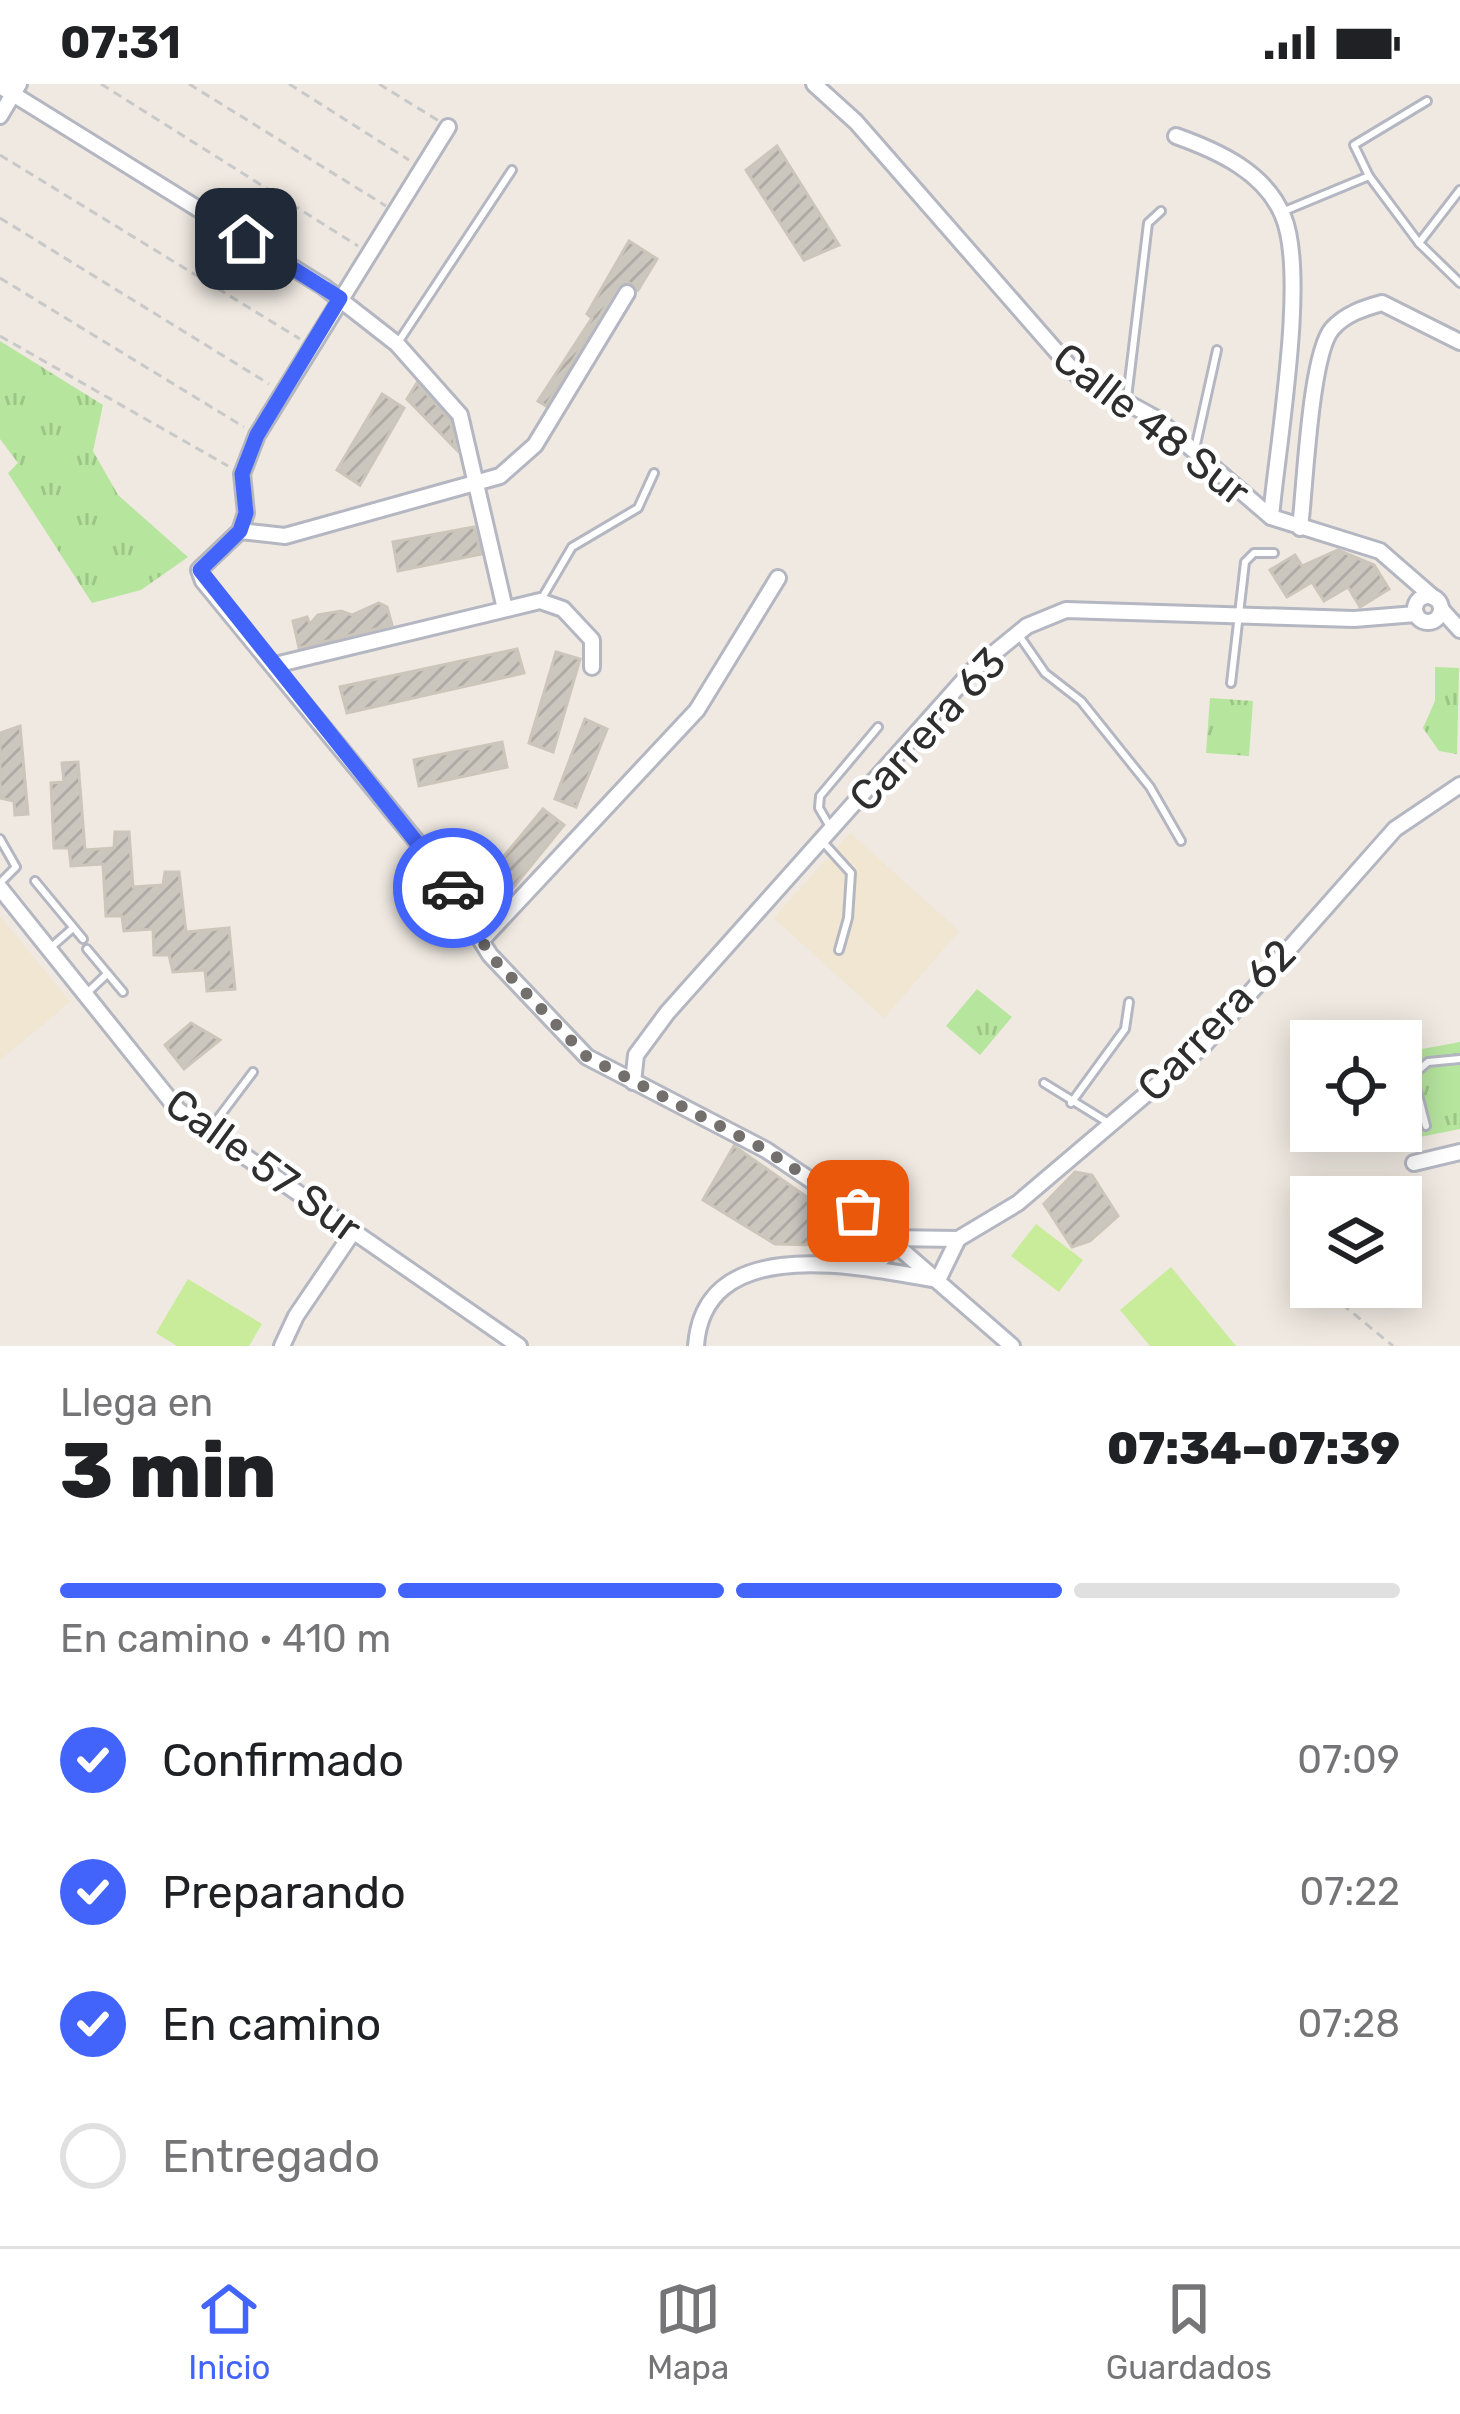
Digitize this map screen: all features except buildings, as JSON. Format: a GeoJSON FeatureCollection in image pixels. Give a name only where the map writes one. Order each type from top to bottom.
{"type":"FeatureCollection","features":[{"type":"Feature","properties":{"kind":"street","name":"Calle 48 Sur"},"geometry":{"type":"LineString","coordinates":[[814,84],[856,122],[1068,367],[1195,449],[1271,517],[1380,551],[1449,613]]}},
{"type":"Feature","properties":{"kind":"street"},"geometry":{"type":"LineString","coordinates":[[0,116],[11,88],[340,298],[397,344],[460,415],[505,609]]}},
{"type":"Feature","properties":{"kind":"street"},"geometry":{"type":"LineString","coordinates":[[448,127],[257,435],[242,474],[246,513],[240,531],[200,570],[323,732],[427,854],[516,985],[587,1057],[766,1150],[889,1238],[1012,1346]]}},
{"type":"Feature","properties":{"kind":"street"},"geometry":{"type":"LineString","coordinates":[[1176,136],[1246,169],[1282,212],[1290,236],[1291,288],[1271,517]]}},
{"type":"Feature","properties":{"kind":"street"},"geometry":{"type":"LineString","coordinates":[[240,531],[285,536],[478,485],[520,464],[628,293]]}},
{"type":"Feature","properties":{"kind":"street"},"geometry":{"type":"LineString","coordinates":[[1300,528],[1319,363],[1334,326],[1358,310],[1382,303],[1460,342]]}},
{"type":"Feature","properties":{"kind":"street"},"geometry":{"type":"LineString","coordinates":[[482,940],[698,710],[778,578]]}},
{"type":"Feature","properties":{"kind":"street","name":"Carrera 63"},"geometry":{"type":"LineString","coordinates":[[633,1082],[641,1045],[972,670],[1040,618],[1066,610],[1354,619],[1416,614],[1421,597],[1449,613]]}},
{"type":"Feature","properties":{"kind":"street"},"geometry":{"type":"LineString","coordinates":[[275,665],[540,601],[563,609],[592,640],[592,667]]}},
{"type":"Feature","properties":{"kind":"street","name":"Carrera 62"},"geometry":{"type":"LineString","coordinates":[[958,1239],[1018,1203],[1204,1045],[1395,829],[1460,784]]}},
{"type":"Feature","properties":{"kind":"street","name":"Calle 57 Sur"},"geometry":{"type":"LineString","coordinates":[[0,886],[151,1081],[208,1132],[519,1346]]}},
{"type":"Feature","properties":{"kind":"street"},"geometry":{"type":"LineString","coordinates":[[1414,1163],[1460,1152]]}},
{"type":"Feature","properties":{"kind":"street"},"geometry":{"type":"LineString","coordinates":[[282,1346],[296,1316],[353,1232]]}},
{"type":"Feature","properties":{"kind":"street"},"geometry":{"type":"LineString","coordinates":[[889,1238],[958,1239],[938,1280]]}},
{"type":"Feature","properties":{"kind":"street"},"geometry":{"type":"LineString","coordinates":[[871,1268],[887,1254],[889,1238]]}},
{"type":"Feature","properties":{"kind":"street"},"geometry":{"type":"LineString","coordinates":[[695,1346],[703,1308],[734,1278],[775,1266],[871,1268],[938,1280]]}},
{"type":"Feature","properties":{"kind":"lane"},"geometry":{"type":"LineString","coordinates":[[1427,101],[1354,145],[1369,176],[1419,243],[1460,283]]}},
{"type":"Feature","properties":{"kind":"lane"},"geometry":{"type":"LineString","coordinates":[[397,344],[512,170]]}},
{"type":"Feature","properties":{"kind":"lane"},"geometry":{"type":"LineString","coordinates":[[1282,212],[1369,176]]}},
{"type":"Feature","properties":{"kind":"lane"},"geometry":{"type":"LineString","coordinates":[[1419,243],[1460,190]]}},
{"type":"Feature","properties":{"kind":"lane"},"geometry":{"type":"LineString","coordinates":[[1127,403],[1148,223],[1161,211]]}},
{"type":"Feature","properties":{"kind":"lane"},"geometry":{"type":"LineString","coordinates":[[1195,449],[1217,350]]}},
{"type":"Feature","properties":{"kind":"lane"},"geometry":{"type":"LineString","coordinates":[[540,601],[572,547],[638,508],[653,472]]}},
{"type":"Feature","properties":{"kind":"lane"},"geometry":{"type":"LineString","coordinates":[[1231,683],[1245,562],[1254,553],[1274,553]]}},
{"type":"Feature","properties":{"kind":"lane"},"geometry":{"type":"LineString","coordinates":[[1017,634],[1045,673],[1082,701],[1150,788],[1181,842]]}},
{"type":"Feature","properties":{"kind":"lane"},"geometry":{"type":"LineString","coordinates":[[839,950],[848,918],[850,873],[828,836],[820,796],[878,727]]}},
{"type":"Feature","properties":{"kind":"lane"},"geometry":{"type":"LineString","coordinates":[[0,839],[16,867],[0,886]]}},
{"type":"Feature","properties":{"kind":"lane"},"geometry":{"type":"LineString","coordinates":[[35,881],[83,939]]}},
{"type":"Feature","properties":{"kind":"lane"},"geometry":{"type":"LineString","coordinates":[[49,950],[74,928]]}},
{"type":"Feature","properties":{"kind":"lane"},"geometry":{"type":"LineString","coordinates":[[87,949],[123,992]]}},
{"type":"Feature","properties":{"kind":"lane"},"geometry":{"type":"LineString","coordinates":[[84,994],[107,974]]}},
{"type":"Feature","properties":{"kind":"lane"},"geometry":{"type":"LineString","coordinates":[[1071,1103],[1125,1029],[1129,1003]]}},
{"type":"Feature","properties":{"kind":"lane"},"geometry":{"type":"LineString","coordinates":[[1426,1126],[1413,1075],[1428,1062],[1460,1059]]}},
{"type":"Feature","properties":{"kind":"lane"},"geometry":{"type":"LineString","coordinates":[[208,1132],[253,1072]]}},
{"type":"Feature","properties":{"kind":"lane"},"geometry":{"type":"LineString","coordinates":[[1044,1083],[1113,1125]]}},
{"type":"Feature","properties":{"kind":"path"},"geometry":{"type":"LineString","coordinates":[[100,84],[368,252]]}},
{"type":"Feature","properties":{"kind":"path"},"geometry":{"type":"LineString","coordinates":[[189,84],[395,212]]}},
{"type":"Feature","properties":{"kind":"path"},"geometry":{"type":"LineString","coordinates":[[289,84],[422,169]]}},
{"type":"Feature","properties":{"kind":"path"},"geometry":{"type":"LineString","coordinates":[[383,85],[448,127]]}},
{"type":"Feature","properties":{"kind":"path"},"geometry":{"type":"LineString","coordinates":[[0,154],[311,346]]}},
{"type":"Feature","properties":{"kind":"path"},"geometry":{"type":"LineString","coordinates":[[0,218],[282,392]]}},
{"type":"Feature","properties":{"kind":"path"},"geometry":{"type":"LineString","coordinates":[[1,279],[257,435]]}},
{"type":"Feature","properties":{"kind":"path"},"geometry":{"type":"LineString","coordinates":[[0,336],[242,474]]}},
{"type":"Feature","properties":{"kind":"path"},"geometry":{"type":"LineString","coordinates":[[1347,1308],[1393,1346]]}},
{"type":"Feature","properties":{"kind":"shaded area"},"geometry":{"type":"Polygon","coordinates":[[[850,833],[959,931],[884,1018],[774,918],[850,833]]]}},
{"type":"Feature","properties":{"kind":"shaded area"},"geometry":{"type":"Polygon","coordinates":[[[0,916],[70,1002],[0,1060],[0,916]]]}},
{"type":"Feature","properties":{"kind":"green space"},"geometry":{"type":"Polygon","coordinates":[[[0,341],[103,405],[93,451],[118,495],[188,557],[141,590],[92,603],[8,473],[18,463],[0,439],[0,341]]]}},
{"type":"Feature","properties":{"kind":"green space"},"geometry":{"type":"Polygon","coordinates":[[[1435,667],[1459,668],[1457,754],[1439,751],[1423,728],[1435,701],[1435,667]]]}},
{"type":"Feature","properties":{"kind":"green space"},"geometry":{"type":"Polygon","coordinates":[[[1210,698],[1253,701],[1249,756],[1206,753],[1210,698]]]}},
{"type":"Feature","properties":{"kind":"green space"},"geometry":{"type":"Polygon","coordinates":[[[977,989],[1012,1017],[980,1055],[946,1026],[977,989]]]}},
{"type":"Feature","properties":{"kind":"green space"},"geometry":{"type":"Polygon","coordinates":[[[1460,1042],[1460,1129],[1422,1137],[1422,1049],[1460,1042]]]}},
{"type":"Feature","properties":{"kind":"green space"},"geometry":{"type":"Polygon","coordinates":[[[1036,1224],[1083,1260],[1059,1292],[1011,1256],[1036,1224]]]}},
{"type":"Feature","properties":{"kind":"green space"},"geometry":{"type":"Polygon","coordinates":[[[1171,1267],[1236,1346],[1150,1346],[1120,1310],[1171,1267]]]}},
{"type":"Feature","properties":{"kind":"green space"},"geometry":{"type":"Polygon","coordinates":[[[188,1279],[262,1324],[249,1346],[177,1346],[156,1333],[188,1279]]]}},
{"type":"Feature","properties":{"kind":"way so far"},"geometry":{"type":"LineString","coordinates":[[453,888],[490,955],[587,1057],[766,1150],[858,1211]]}},
{"type":"Feature","properties":{"kind":"route"},"geometry":{"type":"LineString","coordinates":[[246,239],[340,298],[257,435],[242,474],[246,513],[240,531],[205,561],[200,570],[203,581],[453,888]]}}]}
